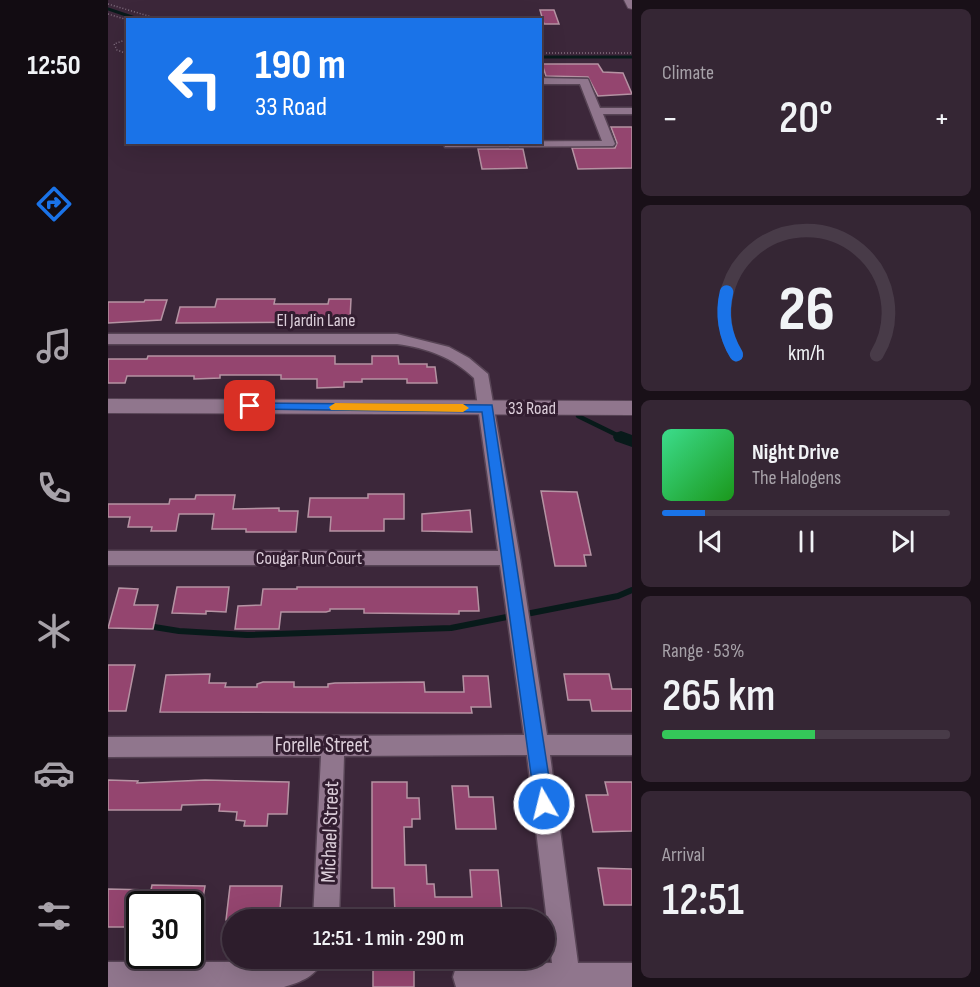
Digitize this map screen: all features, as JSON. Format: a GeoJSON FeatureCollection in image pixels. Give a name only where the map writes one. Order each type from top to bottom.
{"type":"FeatureCollection","features":[{"type":"Feature","properties":{"kind":"main road"},"geometry":{"type":"LineString","coordinates":[[630,0],[632,5]]}},
{"type":"Feature","properties":{"kind":"main road","name":"33 Road"},"geometry":{"type":"LineString","coordinates":[[108,406],[632,408]]}},
{"type":"Feature","properties":{"kind":"street"},"geometry":{"type":"LineString","coordinates":[[449,144],[609,144],[584,81],[542,81]]}},
{"type":"Feature","properties":{"kind":"street"},"geometry":{"type":"LineString","coordinates":[[596,111],[632,111]]}},
{"type":"Feature","properties":{"kind":"street","name":"El Jardin Lane"},"geometry":{"type":"LineString","coordinates":[[108,339],[412,341],[453,354],[474,368],[482,377],[537,746],[567,981]]}},
{"type":"Feature","properties":{"kind":"street","name":"Cougar Run Court"},"geometry":{"type":"LineString","coordinates":[[108,558],[510,558]]}},
{"type":"Feature","properties":{"kind":"street","name":"Michael Street"},"geometry":{"type":"LineString","coordinates":[[326,909],[333,745]]}},
{"type":"Feature","properties":{"kind":"street","name":"Forelle Street"},"geometry":{"type":"LineString","coordinates":[[108,747],[632,746]]}},
{"type":"Feature","properties":{"kind":"street"},"geometry":{"type":"LineString","coordinates":[[108,975],[279,975],[297,969]]}},
{"type":"Feature","properties":{"kind":"street"},"geometry":{"type":"LineString","coordinates":[[466,977],[567,981],[632,976]]}},
{"type":"Feature","properties":{"kind":"path"},"geometry":{"type":"LineString","coordinates":[[108,4],[155,18]]}},
{"type":"Feature","properties":{"kind":"path"},"geometry":{"type":"LineString","coordinates":[[108,14],[126,19]]}},
{"type":"Feature","properties":{"kind":"path"},"geometry":{"type":"LineString","coordinates":[[126,40],[114,44],[117,50],[126,53]]}},
{"type":"Feature","properties":{"kind":"path"},"geometry":{"type":"LineString","coordinates":[[542,53],[632,53]]}},
{"type":"Feature","properties":{"kind":"building"},"geometry":{"type":"Polygon","coordinates":[[[540,10],[554,10],[559,24],[544,24],[540,10]]]}},
{"type":"Feature","properties":{"kind":"building"},"geometry":{"type":"Polygon","coordinates":[[[542,64],[598,64],[603,72],[623,73],[632,94],[598,96],[588,77],[546,76],[542,64]]]}},
{"type":"Feature","properties":{"kind":"building"},"geometry":{"type":"Polygon","coordinates":[[[611,127],[632,127],[632,168],[578,169],[572,148],[615,148],[617,143],[611,127]]]}},
{"type":"Feature","properties":{"kind":"building"},"geometry":{"type":"Polygon","coordinates":[[[478,149],[523,149],[527,168],[482,169],[478,149]]]}},
{"type":"Feature","properties":{"kind":"building"},"geometry":{"type":"Polygon","coordinates":[[[217,299],[275,299],[274,304],[328,304],[329,299],[351,299],[350,319],[339,319],[339,322],[176,323],[180,307],[215,307],[217,299]]]}},
{"type":"Feature","properties":{"kind":"building"},"geometry":{"type":"Polygon","coordinates":[[[145,300],[167,300],[161,320],[108,323],[108,302],[144,302],[145,300]]]}},
{"type":"Feature","properties":{"kind":"building"},"geometry":{"type":"Polygon","coordinates":[[[148,356],[335,356],[335,364],[372,364],[372,356],[398,356],[399,364],[427,364],[427,367],[435,367],[437,383],[407,383],[407,379],[362,379],[362,382],[344,382],[344,387],[317,388],[317,379],[281,379],[281,375],[220,375],[220,378],[194,379],[194,376],[127,376],[125,383],[108,383],[108,359],[147,359],[148,356]]]}},
{"type":"Feature","properties":{"kind":"building"},"geometry":{"type":"Polygon","coordinates":[[[541,491],[577,492],[591,555],[584,555],[586,566],[555,566],[541,491]]]}},
{"type":"Feature","properties":{"kind":"building"},"geometry":{"type":"Polygon","coordinates":[[[368,494],[404,494],[404,519],[384,519],[384,531],[330,531],[331,517],[308,517],[310,498],[368,498],[368,494]]]}},
{"type":"Feature","properties":{"kind":"building"},"geometry":{"type":"Polygon","coordinates":[[[196,495],[235,495],[233,509],[279,508],[279,511],[298,511],[296,532],[212,529],[214,514],[179,514],[176,531],[151,531],[152,527],[128,527],[130,517],[108,517],[108,504],[169,504],[170,499],[195,499],[196,495]]]}},
{"type":"Feature","properties":{"kind":"building"},"geometry":{"type":"Polygon","coordinates":[[[470,510],[472,532],[422,531],[422,514],[470,510]]]}},
{"type":"Feature","properties":{"kind":"building"},"geometry":{"type":"Polygon","coordinates":[[[177,587],[229,587],[226,612],[172,613],[177,587]]]}},
{"type":"Feature","properties":{"kind":"building"},"geometry":{"type":"Polygon","coordinates":[[[297,587],[477,587],[479,611],[459,611],[459,614],[364,613],[364,609],[281,612],[279,629],[235,629],[238,606],[261,605],[263,589],[297,589],[297,587]]]}},
{"type":"Feature","properties":{"kind":"building"},"geometry":{"type":"Polygon","coordinates":[[[119,588],[138,589],[134,605],[158,605],[153,629],[108,628],[119,588]]]}},
{"type":"Feature","properties":{"kind":"building"},"geometry":{"type":"Polygon","coordinates":[[[108,665],[135,665],[126,711],[108,711],[108,665]]]}},
{"type":"Feature","properties":{"kind":"building"},"geometry":{"type":"Polygon","coordinates":[[[210,674],[209,683],[226,683],[225,687],[257,687],[257,684],[263,682],[294,682],[294,687],[328,687],[328,684],[335,683],[424,682],[425,692],[464,692],[463,676],[488,676],[491,707],[471,707],[472,713],[160,712],[166,675],[210,674]]]}},
{"type":"Feature","properties":{"kind":"building"},"geometry":{"type":"Polygon","coordinates":[[[564,674],[609,674],[612,689],[632,689],[632,711],[592,711],[590,700],[568,700],[564,674]]]}},
{"type":"Feature","properties":{"kind":"building"},"geometry":{"type":"Polygon","coordinates":[[[108,780],[138,781],[137,783],[205,780],[289,782],[287,814],[268,814],[267,826],[244,826],[245,821],[236,820],[237,812],[219,811],[220,804],[182,805],[181,810],[108,810],[108,780]]]}},
{"type":"Feature","properties":{"kind":"building"},"geometry":{"type":"Polygon","coordinates":[[[372,782],[407,782],[407,798],[419,798],[420,819],[412,819],[412,827],[404,827],[405,865],[426,865],[427,884],[434,884],[435,897],[472,897],[470,870],[498,870],[502,909],[395,909],[394,888],[372,888],[372,782]]]}},
{"type":"Feature","properties":{"kind":"building"},"geometry":{"type":"Polygon","coordinates":[[[605,782],[632,782],[632,831],[593,832],[586,795],[608,795],[605,782]]]}},
{"type":"Feature","properties":{"kind":"building"},"geometry":{"type":"Polygon","coordinates":[[[452,786],[468,786],[469,797],[493,797],[496,829],[456,829],[452,786]]]}},
{"type":"Feature","properties":{"kind":"building"},"geometry":{"type":"Polygon","coordinates":[[[598,868],[632,869],[632,905],[604,905],[598,868]]]}},
{"type":"Feature","properties":{"kind":"building"},"geometry":{"type":"Polygon","coordinates":[[[152,885],[205,886],[204,892],[126,891],[126,927],[108,927],[108,889],[151,890],[152,885]]]}},
{"type":"Feature","properties":{"kind":"building"},"geometry":{"type":"Polygon","coordinates":[[[230,886],[282,886],[280,909],[227,909],[230,886]]]}},
{"type":"Feature","properties":{"kind":"building"},"geometry":{"type":"Polygon","coordinates":[[[373,969],[414,969],[414,987],[373,987],[373,969]]]}},
{"type":"Feature","properties":{"kind":"waterway"},"geometry":{"type":"LineString","coordinates":[[108,9],[135,18]]}},
{"type":"Feature","properties":{"kind":"waterway"},"geometry":{"type":"LineString","coordinates":[[542,57],[632,57]]}},
{"type":"Feature","properties":{"kind":"waterway"},"geometry":{"type":"LineString","coordinates":[[578,416],[621,437]]}},
{"type":"Feature","properties":{"kind":"waterway"},"geometry":{"type":"LineString","coordinates":[[621,437],[632,441]]}},
{"type":"Feature","properties":{"kind":"waterway"},"geometry":{"type":"LineString","coordinates":[[521,615],[618,596],[632,590]]}},
{"type":"Feature","properties":{"kind":"waterway"},"geometry":{"type":"LineString","coordinates":[[148,626],[179,631],[247,635],[451,628],[512,616]]}},
{"type":"Feature","properties":{"kind":"slow traffic"},"geometry":{"type":"LineString","coordinates":[[335,407],[463,408]]}},
{"type":"Feature","properties":{"kind":"route"},"geometry":{"type":"LineString","coordinates":[[250,406],[488,408],[544,804]]}}]}
